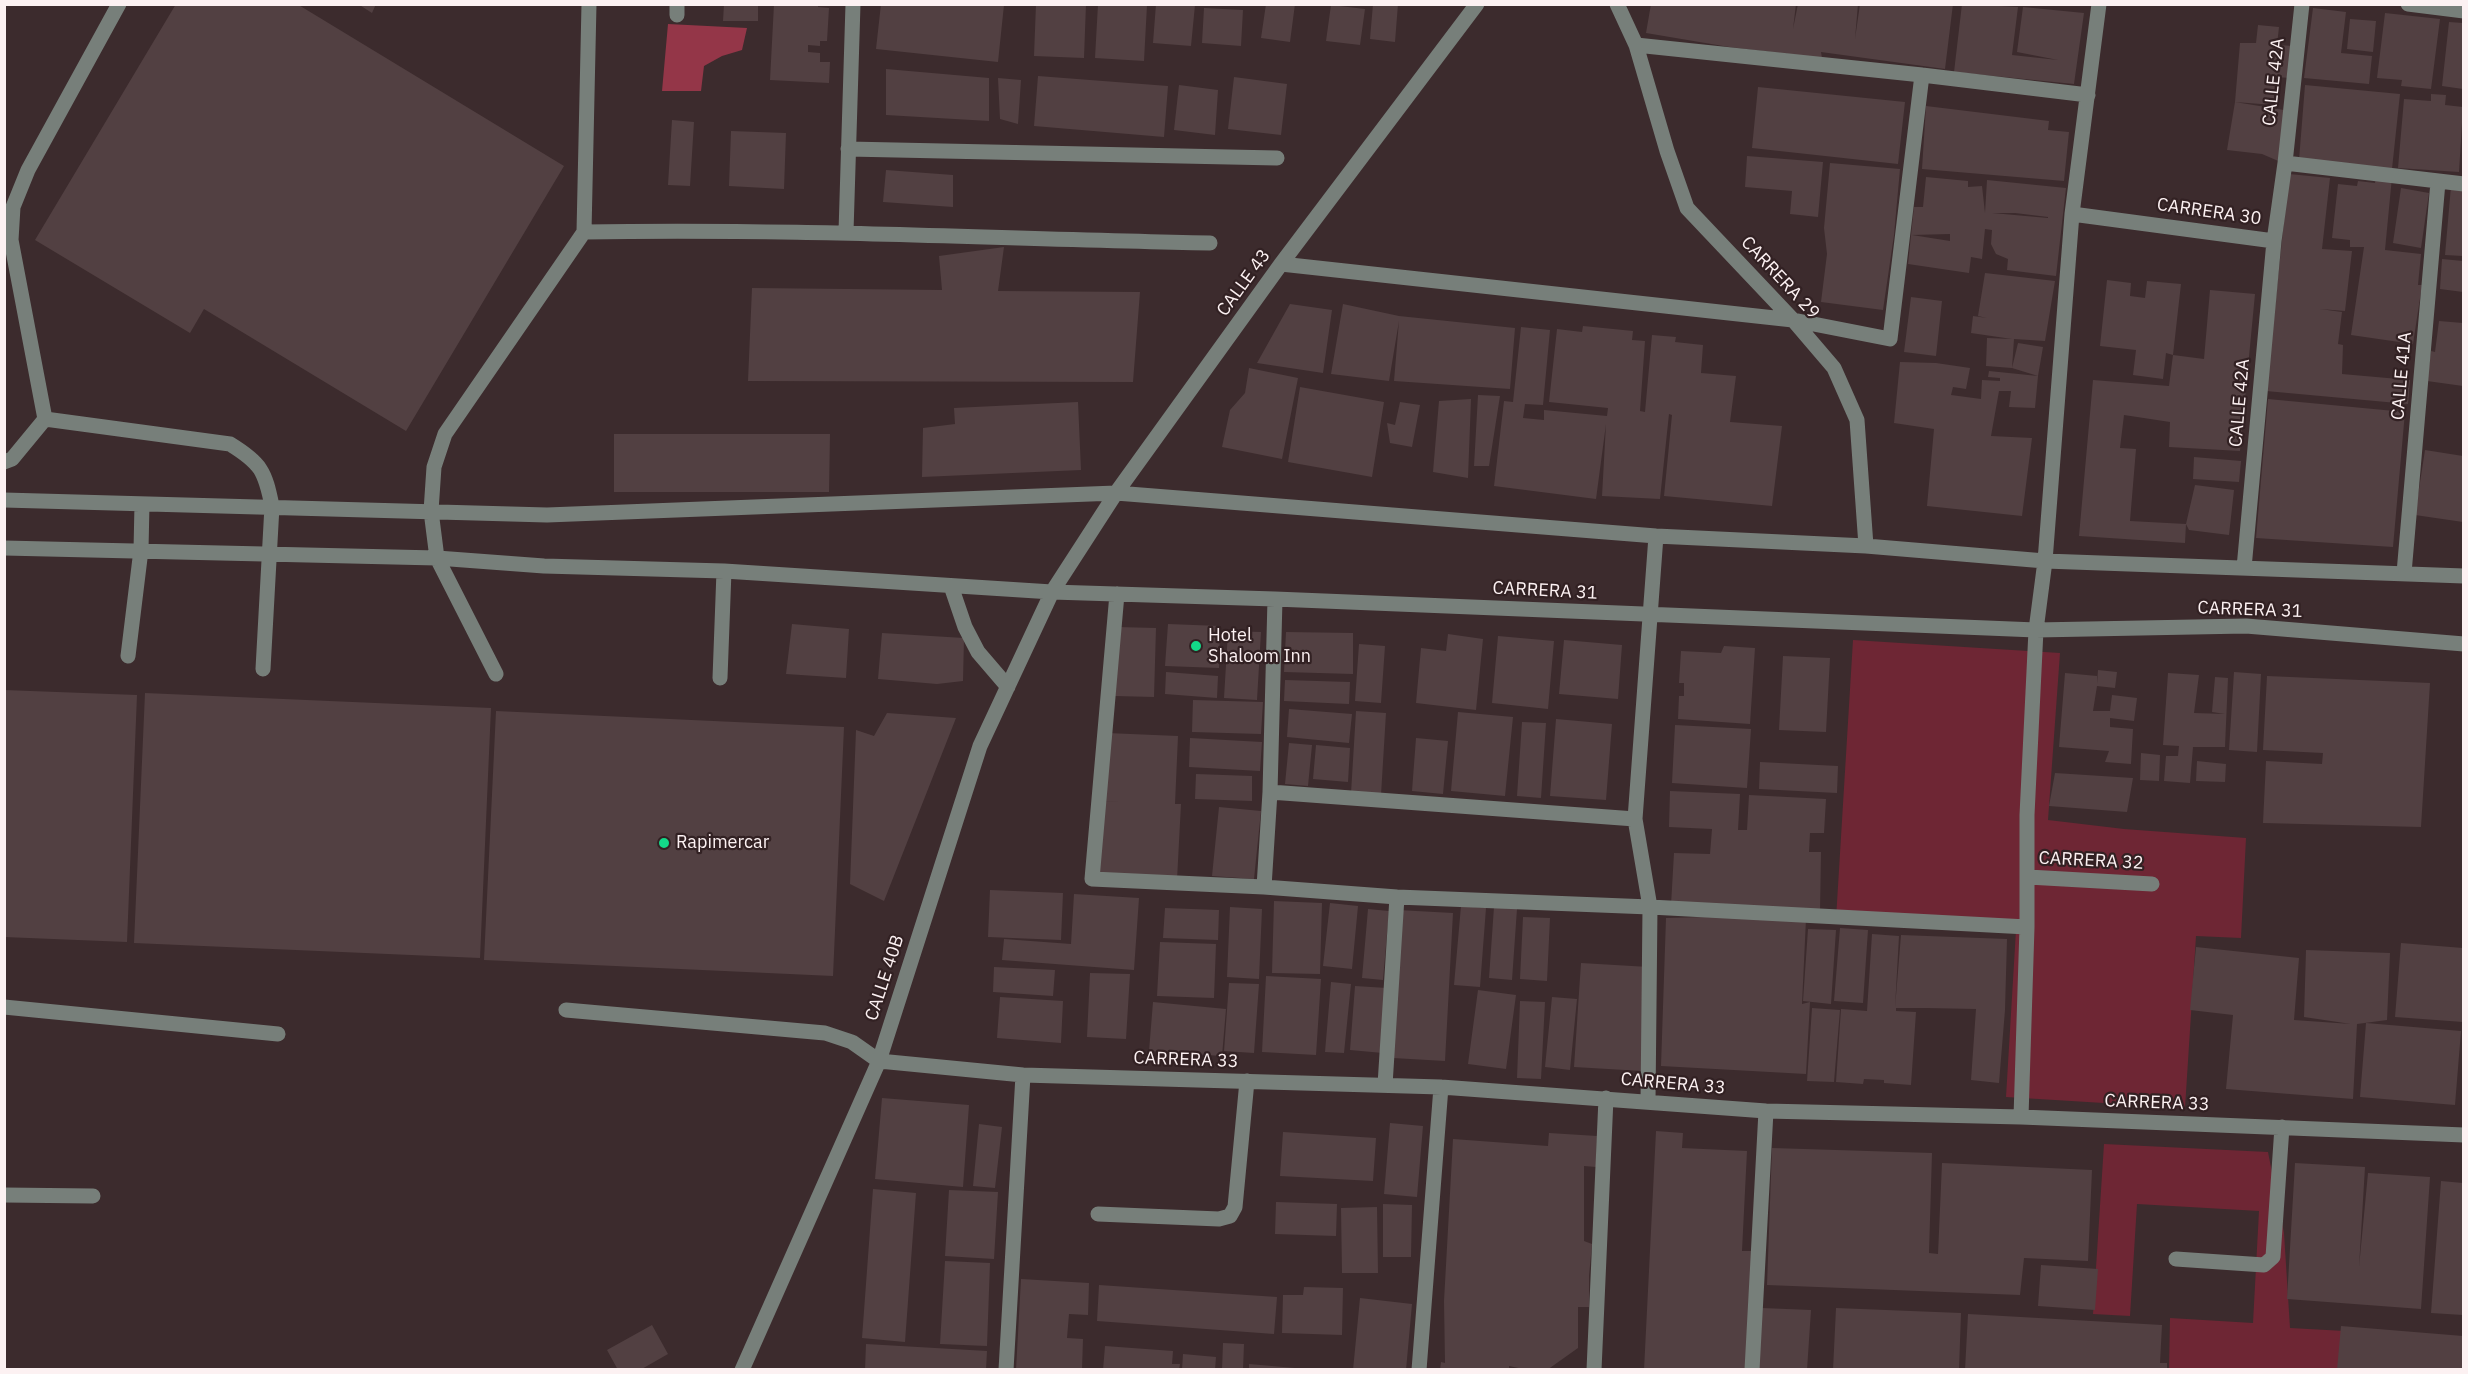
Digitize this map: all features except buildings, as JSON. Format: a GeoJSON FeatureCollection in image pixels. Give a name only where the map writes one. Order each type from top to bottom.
{"type":"FeatureCollection","features":[{"type":"Feature","properties":{"kind":"street"},"geometry":{"type":"LineString","coordinates":[[45,419],[11,240],[14,207],[28,170],[119,4]]}},
{"type":"Feature","properties":{"kind":"street"},"geometry":{"type":"LineString","coordinates":[[496,674],[436,558],[431,511],[434,467],[444,434],[584,232],[589,4]]}},
{"type":"Feature","properties":{"kind":"street"},"geometry":{"type":"LineString","coordinates":[[846,232],[853,4]]}},
{"type":"Feature","properties":{"kind":"street","name":"CALLE 43"},"geometry":{"type":"LineString","coordinates":[[1052,592],[1116,493],[1281,264],[1477,4]]}},
{"type":"Feature","properties":{"kind":"street","name":"CARRERA 29"},"geometry":{"type":"LineString","coordinates":[[1617,4],[1636,45],[1667,151],[1687,208],[1793,320],[1834,368],[1857,420],[1866,546]]}},
{"type":"Feature","properties":{"kind":"street"},"geometry":{"type":"LineString","coordinates":[[2021,1116],[2028,877],[2027,815],[2036,630],[2045,561],[2072,214],[2099,4]]}},
{"type":"Feature","properties":{"kind":"street","name":"CALLE 42A"},"geometry":{"type":"LineString","coordinates":[[2285,163],[2302,4]]}},
{"type":"Feature","properties":{"kind":"street"},"geometry":{"type":"LineString","coordinates":[[2408,4],[2463,11]]}},
{"type":"Feature","properties":{"kind":"street"},"geometry":{"type":"LineString","coordinates":[[1636,45],[2088,95]]}},
{"type":"Feature","properties":{"kind":"street"},"geometry":{"type":"LineString","coordinates":[[1281,264],[1793,320],[1890,339],[1922,75]]}},
{"type":"Feature","properties":{"kind":"street"},"geometry":{"type":"LineString","coordinates":[[848,149],[1277,158]]}},
{"type":"Feature","properties":{"kind":"street"},"geometry":{"type":"LineString","coordinates":[[2285,163],[2463,184]]}},
{"type":"Feature","properties":{"kind":"street","name":"CARRERA 30"},"geometry":{"type":"LineString","coordinates":[[2072,214],[2274,241],[2285,163]]}},
{"type":"Feature","properties":{"kind":"street","name":"CALLE 41A"},"geometry":{"type":"LineString","coordinates":[[2404,573],[2438,182]]}},
{"type":"Feature","properties":{"kind":"street"},"geometry":{"type":"LineString","coordinates":[[584,232],[703,229],[1210,243]]}},
{"type":"Feature","properties":{"kind":"street","name":"CALLE 42A"},"geometry":{"type":"LineString","coordinates":[[2244,568],[2274,241]]}},
{"type":"Feature","properties":{"kind":"street"},"geometry":{"type":"LineString","coordinates":[[4,462],[12,459],[45,419]]}},
{"type":"Feature","properties":{"kind":"street"},"geometry":{"type":"LineString","coordinates":[[45,419],[230,444],[253,458],[267,480],[272,506],[263,669]]}},
{"type":"Feature","properties":{"kind":"street"},"geometry":{"type":"LineString","coordinates":[[4,500],[547,515],[1116,493],[1656,536],[1866,546],[2045,561],[2463,576]]}},
{"type":"Feature","properties":{"kind":"street"},"geometry":{"type":"LineString","coordinates":[[128,656],[141,550],[142,504]]}},
{"type":"Feature","properties":{"kind":"street"},"geometry":{"type":"LineString","coordinates":[[1648,1102],[1650,907],[1635,819],[1656,536]]}},
{"type":"Feature","properties":{"kind":"street","name":"CARRERA 31"},"geometry":{"type":"LineString","coordinates":[[4,548],[436,558],[544,566],[724,571],[1052,592],[2036,630],[2246,626],[2463,644]]}},
{"type":"Feature","properties":{"kind":"street"},"geometry":{"type":"LineString","coordinates":[[720,678],[724,571]]}},
{"type":"Feature","properties":{"kind":"street"},"geometry":{"type":"LineString","coordinates":[[951,586],[965,627],[978,652],[1008,687]]}},
{"type":"Feature","properties":{"kind":"street","name":"CALLE 40B"},"geometry":{"type":"LineString","coordinates":[[742,1370],[879,1061],[980,746],[1052,592]]}},
{"type":"Feature","properties":{"kind":"street"},"geometry":{"type":"LineString","coordinates":[[1117,594],[1092,879],[1264,887],[1397,897],[1650,907],[2027,927]]}},
{"type":"Feature","properties":{"kind":"street"},"geometry":{"type":"LineString","coordinates":[[1264,887],[1270,792],[1275,599]]}},
{"type":"Feature","properties":{"kind":"street"},"geometry":{"type":"LineString","coordinates":[[1270,792],[1635,819]]}},
{"type":"Feature","properties":{"kind":"street","name":"CARRERA 32"},"geometry":{"type":"LineString","coordinates":[[2028,877],[2152,884]]}},
{"type":"Feature","properties":{"kind":"street"},"geometry":{"type":"LineString","coordinates":[[1385,1086],[1397,897]]}},
{"type":"Feature","properties":{"kind":"street"},"geometry":{"type":"LineString","coordinates":[[4,1007],[278,1034]]}},
{"type":"Feature","properties":{"kind":"street"},"geometry":{"type":"LineString","coordinates":[[566,1010],[825,1033],[852,1042],[879,1061]]}},
{"type":"Feature","properties":{"kind":"street","name":"CARRERA 33"},"geometry":{"type":"LineString","coordinates":[[879,1061],[1023,1075],[1441,1087],[1766,1111],[2021,1116],[2463,1135]]}},
{"type":"Feature","properties":{"kind":"street"},"geometry":{"type":"LineString","coordinates":[[1006,1370],[1023,1075]]}},
{"type":"Feature","properties":{"kind":"street"},"geometry":{"type":"LineString","coordinates":[[1098,1214],[1219,1219],[1230,1216],[1234,1207],[1247,1082]]}},
{"type":"Feature","properties":{"kind":"street"},"geometry":{"type":"LineString","coordinates":[[1419,1370],[1441,1087]]}},
{"type":"Feature","properties":{"kind":"street"},"geometry":{"type":"LineString","coordinates":[[1594,1370],[1606,1098]]}},
{"type":"Feature","properties":{"kind":"street"},"geometry":{"type":"LineString","coordinates":[[1752,1370],[1766,1111]]}},
{"type":"Feature","properties":{"kind":"street"},"geometry":{"type":"LineString","coordinates":[[2176,1259],[2264,1265],[2273,1257],[2282,1127]]}},
{"type":"Feature","properties":{"kind":"street"},"geometry":{"type":"LineString","coordinates":[[4,1195],[93,1196]]}},
{"type":"Feature","properties":{"kind":"shaded area"},"geometry":{"type":"Polygon","coordinates":[[[668,24],[747,28],[742,50],[722,56],[704,66],[701,91],[662,91],[668,24]]]}},
{"type":"Feature","properties":{"kind":"shaded area"},"geometry":{"type":"Polygon","coordinates":[[[1853,640],[2060,653],[2048,820],[2124,829],[2246,838],[2241,938],[2196,936],[2185,1108],[2006,1097],[2016,930],[1836,919],[1853,640]]]}},
{"type":"Feature","properties":{"kind":"shaded area"},"geometry":{"type":"Polygon","coordinates":[[[2104,1144],[2268,1152],[2284,1233],[2290,1328],[2345,1331],[2342,1369],[2169,1369],[2170,1318],[2253,1323],[2259,1211],[2137,1204],[2130,1316],[2093,1314],[2104,1144]]]}},
{"type":"Feature","properties":{"kind":"place","name":"Hotel Shaloom Inn"},"geometry":{"type":"Point","coordinates":[1196,646]}},
{"type":"Feature","properties":{"kind":"place","name":"Rapimercar"},"geometry":{"type":"Point","coordinates":[664,843]}}]}
